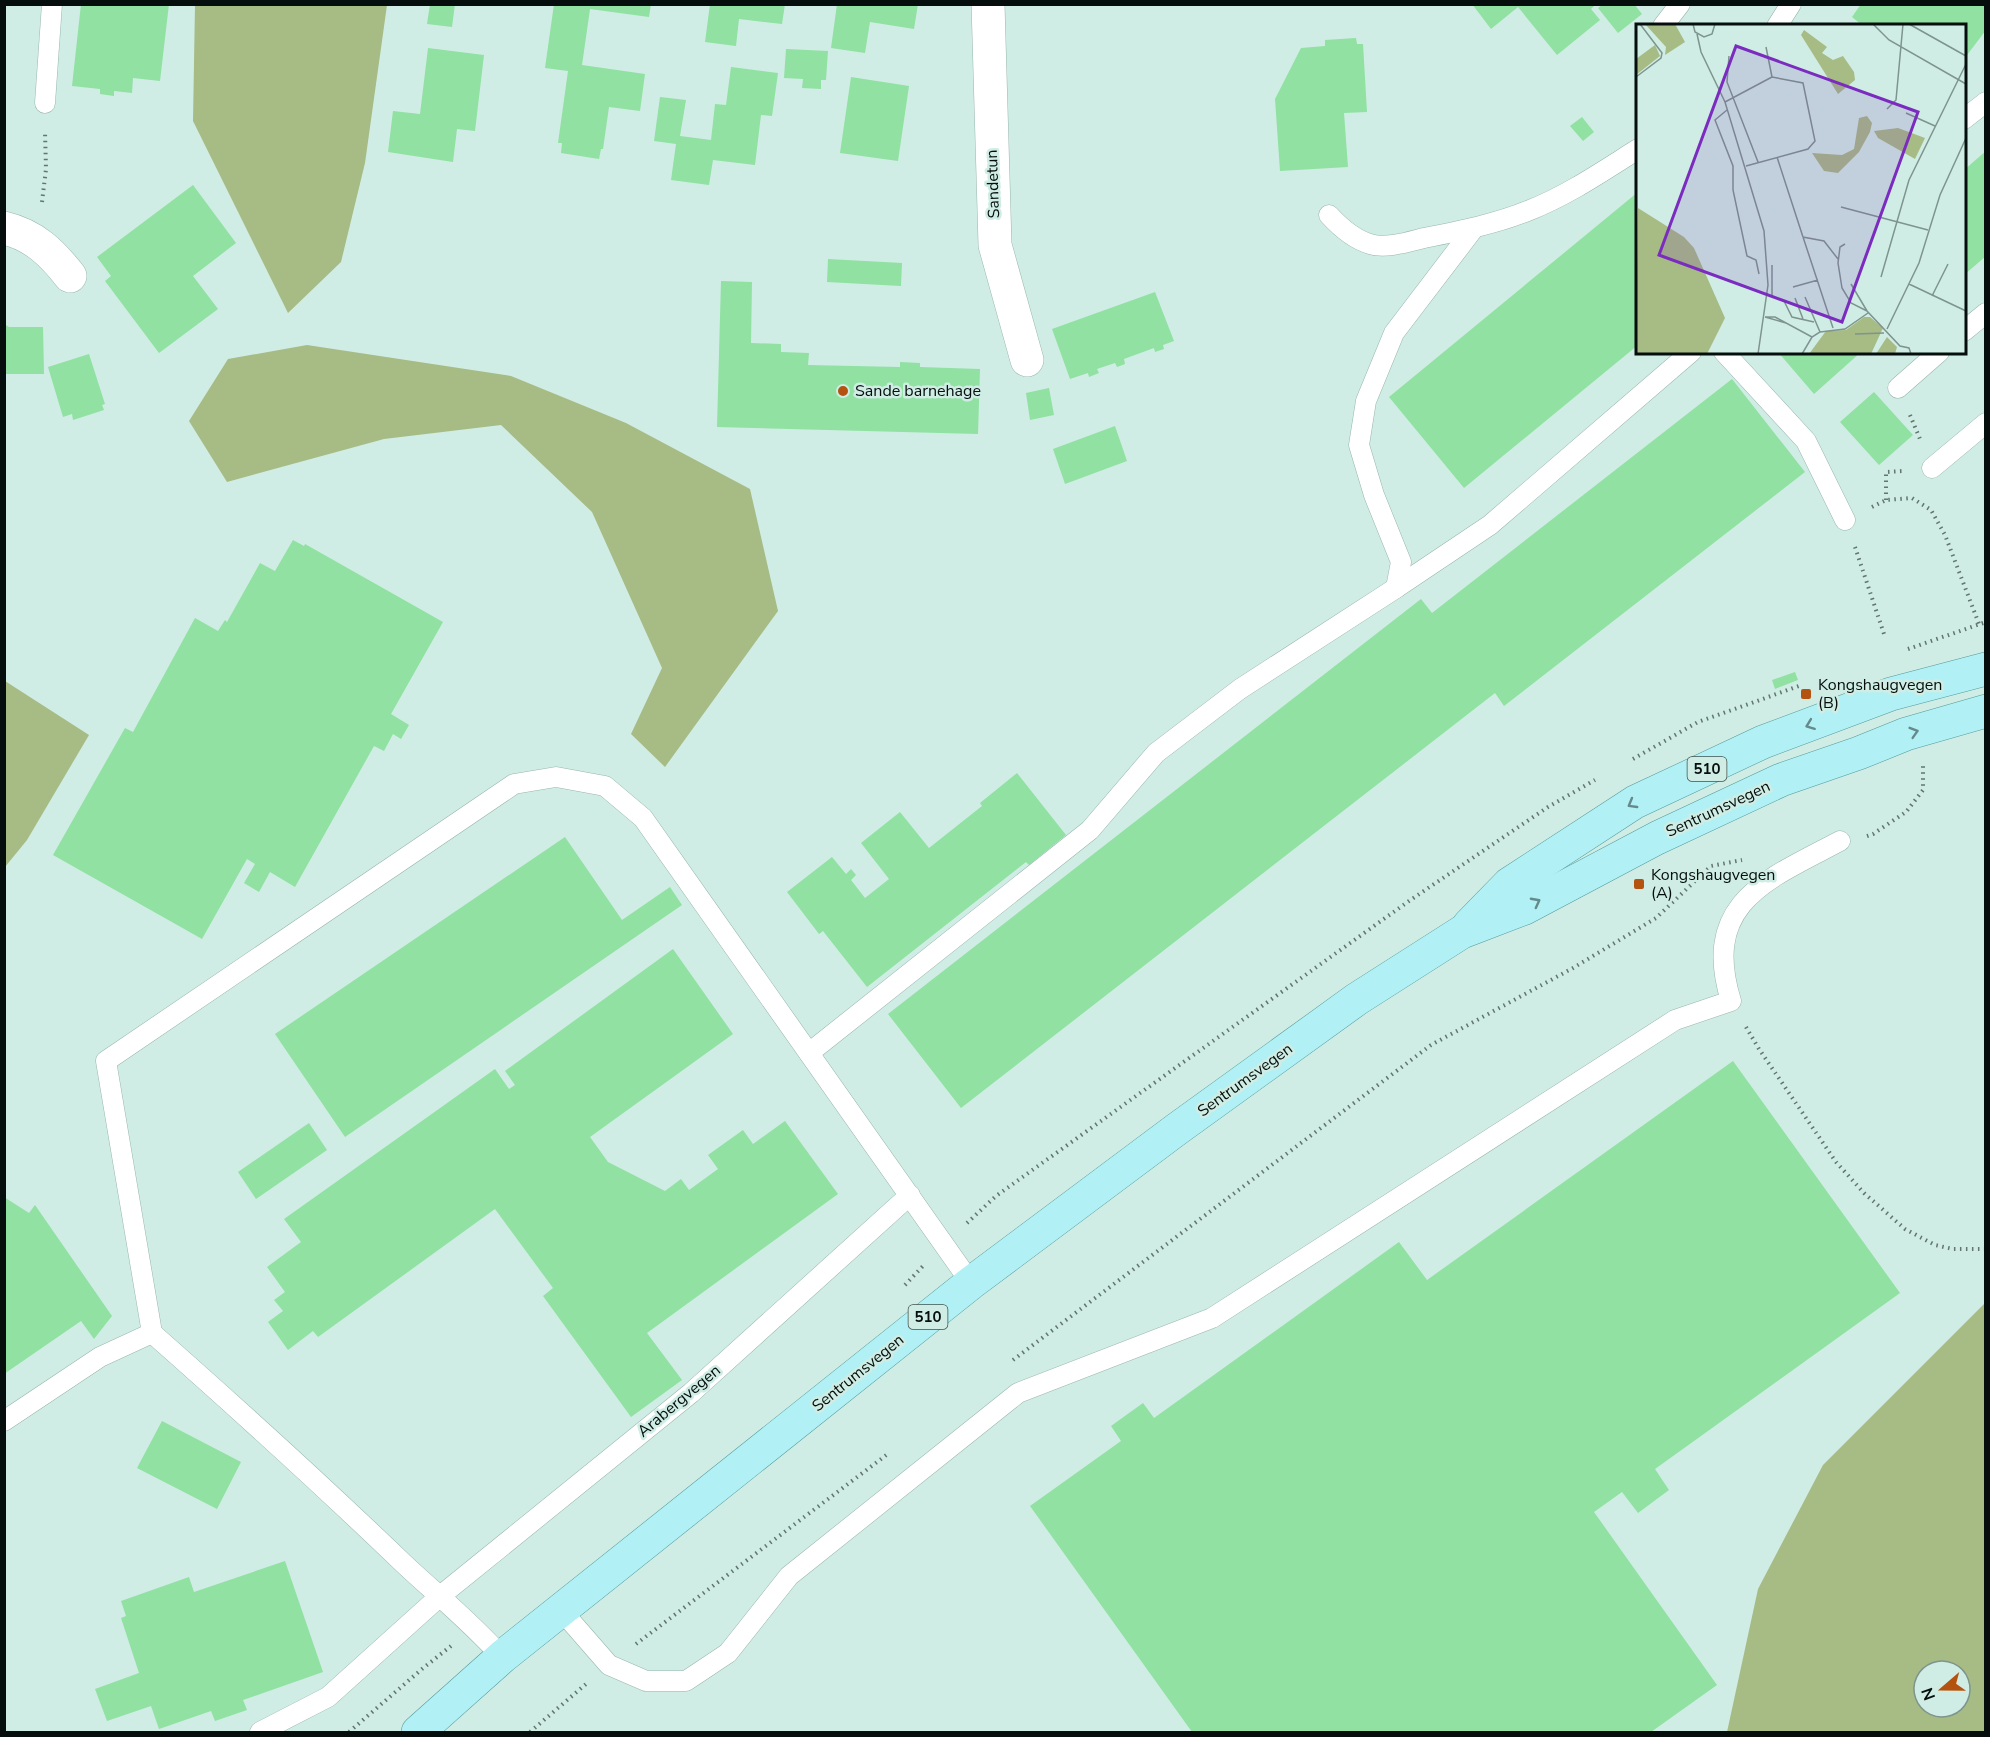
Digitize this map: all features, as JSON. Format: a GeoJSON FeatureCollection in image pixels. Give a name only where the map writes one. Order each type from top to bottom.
{"type":"FeatureCollection","features":[{"type":"Feature","properties":{"kind":"main road","name":"Sentrumsvegen"},"geometry":{"type":"LineString","coordinates":[[1462,932],[1509,884],[1635,802],[1763,742],[1881,698],[1986,669]]}},
{"type":"Feature","properties":{"kind":"main road","name":"Sentrumsvegen"},"geometry":{"type":"LineString","coordinates":[[418,1732],[502,1657],[971,1283],[1348,1005],[1462,932],[1525,908],[1657,838],[1781,780],[1906,734],[1986,711]]}},
{"type":"Feature","properties":{"kind":"street","name":"Sandetun"},"geometry":{"type":"LineString","coordinates":[[988,4],[996,245],[1027,360]]}},
{"type":"Feature","properties":{"kind":"street"},"geometry":{"type":"LineString","coordinates":[[4,228],[38,241],[56,257],[70,276]]}},
{"type":"Feature","properties":{"kind":"lane"},"geometry":{"type":"LineString","coordinates":[[45,103],[52,4]]}},
{"type":"Feature","properties":{"kind":"lane"},"geometry":{"type":"LineString","coordinates":[[1665,24],[1680,4]]}},
{"type":"Feature","properties":{"kind":"lane"},"geometry":{"type":"LineString","coordinates":[[1778,24],[1791,4]]}},
{"type":"Feature","properties":{"kind":"lane"},"geometry":{"type":"LineString","coordinates":[[1966,118],[1986,102]]}},
{"type":"Feature","properties":{"kind":"lane"},"geometry":{"type":"LineString","coordinates":[[1329,215],[1340,228],[1371,245],[1392,244],[1474,228],[1530,210],[1565,193],[1636,150]]}},
{"type":"Feature","properties":{"kind":"lane"},"geometry":{"type":"LineString","coordinates":[[1396,588],[1401,562],[1374,495],[1359,445],[1366,401],[1394,333],[1474,228]]}},
{"type":"Feature","properties":{"kind":"lane"},"geometry":{"type":"LineString","coordinates":[[1966,330],[1986,313]]}},
{"type":"Feature","properties":{"kind":"lane"},"geometry":{"type":"LineString","coordinates":[[809,1053],[1090,830],[1156,753],[1239,689],[1490,525],[1689,354]]}},
{"type":"Feature","properties":{"kind":"lane"},"geometry":{"type":"LineString","coordinates":[[1727,354],[1806,441],[1845,520]]}},
{"type":"Feature","properties":{"kind":"lane"},"geometry":{"type":"LineString","coordinates":[[1898,388],[1937,354]]}},
{"type":"Feature","properties":{"kind":"lane"},"geometry":{"type":"LineString","coordinates":[[1932,468],[1986,423]]}},
{"type":"Feature","properties":{"kind":"lane"},"geometry":{"type":"LineString","coordinates":[[502,1657],[475,1627],[439,1597],[308,1471],[152,1333],[106,1061],[514,783],[556,777],[605,786],[643,818],[971,1283]]}},
{"type":"Feature","properties":{"kind":"lane"},"geometry":{"type":"LineString","coordinates":[[561,1610],[609,1665],[646,1681],[686,1681],[728,1653],[789,1576],[1018,1393],[1212,1318],[1676,1020],[1731,1001],[1723,967],[1722,949],[1726,931],[1734,915],[1756,889],[1787,869],[1840,841]]}},
{"type":"Feature","properties":{"kind":"lane","name":"Arabergvegen"},"geometry":{"type":"LineString","coordinates":[[260,1732],[328,1697],[439,1597],[691,1393],[910,1195]]}},
{"type":"Feature","properties":{"kind":"lane"},"geometry":{"type":"LineString","coordinates":[[4,1421],[100,1357],[152,1333]]}},
{"type":"Feature","properties":{"kind":"path"},"geometry":{"type":"LineString","coordinates":[[38,241],[46,169],[45,103]]}},
{"type":"Feature","properties":{"kind":"path"},"geometry":{"type":"LineString","coordinates":[[1898,388],[1932,468]]}},
{"type":"Feature","properties":{"kind":"path"},"geometry":{"type":"LineString","coordinates":[[1884,634],[1845,520],[1886,500],[1900,498],[1912,498],[1931,510],[1945,535],[1978,624]]}},
{"type":"Feature","properties":{"kind":"path"},"geometry":{"type":"LineString","coordinates":[[1840,841],[1873,834],[1906,812],[1923,790],[1923,755]]}},
{"type":"Feature","properties":{"kind":"path"},"geometry":{"type":"LineString","coordinates":[[1005,1366],[1431,1045],[1573,968],[1656,918],[1711,867],[1746,860]]}},
{"type":"Feature","properties":{"kind":"path"},"geometry":{"type":"LineString","coordinates":[[1731,1001],[1759,1049],[1836,1162],[1864,1193],[1905,1230],[1935,1245],[1953,1249],[1986,1249]]}},
{"type":"Feature","properties":{"kind":"path"},"geometry":{"type":"LineString","coordinates":[[530,1732],[609,1665],[891,1452]]}},
{"type":"Feature","properties":{"kind":"green space"},"geometry":{"type":"Polygon","coordinates":[[[195,5],[387,5],[365,163],[341,262],[288,313],[193,121],[195,5]]]}},
{"type":"Feature","properties":{"kind":"green space"},"geometry":{"type":"Polygon","coordinates":[[[307,345],[511,376],[626,423],[750,489],[778,611],[665,767],[631,734],[662,668],[592,512],[501,425],[384,439],[227,482],[189,421],[228,359],[307,345]]]}},
{"type":"Feature","properties":{"kind":"green space"},"geometry":{"type":"Polygon","coordinates":[[[5,681],[89,735],[27,840],[5,867],[5,681]]]}},
{"type":"Feature","properties":{"kind":"green space"},"geometry":{"type":"Polygon","coordinates":[[[1985,1303],[1985,1732],[1727,1732],[1758,1589],[1823,1465],[1985,1303]]]}},
{"type":"Feature","properties":{"kind":"building"},"geometry":{"type":"Polygon","coordinates":[[[81,4],[169,4],[160,81],[133,78],[132,93],[114,91],[114,96],[100,94],[100,89],[72,86],[81,4]]]}},
{"type":"Feature","properties":{"kind":"building"},"geometry":{"type":"Polygon","coordinates":[[[430,4],[455,4],[452,27],[427,24],[430,4]]]}},
{"type":"Feature","properties":{"kind":"building"},"geometry":{"type":"Polygon","coordinates":[[[554,4],[651,4],[649,17],[590,9],[582,65],[645,74],[640,111],[609,107],[603,149],[601,149],[599,159],[561,153],[562,143],[558,143],[568,71],[545,68],[554,4]]]}},
{"type":"Feature","properties":{"kind":"building"},"geometry":{"type":"Polygon","coordinates":[[[710,4],[785,4],[782,24],[739,19],[736,46],[705,42],[710,4]]]}},
{"type":"Feature","properties":{"kind":"building"},"geometry":{"type":"Polygon","coordinates":[[[837,4],[918,4],[914,29],[870,22],[865,53],[831,48],[837,4]]]}},
{"type":"Feature","properties":{"kind":"building"},"geometry":{"type":"Polygon","coordinates":[[[1472,4],[1596,4],[1591,9],[1600,20],[1557,55],[1518,7],[1491,29],[1472,4]]]}},
{"type":"Feature","properties":{"kind":"building"},"geometry":{"type":"Polygon","coordinates":[[[1603,4],[1634,4],[1642,14],[1618,33],[1598,8],[1603,4]]]}},
{"type":"Feature","properties":{"kind":"building"},"geometry":{"type":"Polygon","coordinates":[[[1861,4],[1986,4],[1986,30],[1966,56],[1966,24],[1861,24],[1852,17],[1861,4]]]}},
{"type":"Feature","properties":{"kind":"building"},"geometry":{"type":"Polygon","coordinates":[[[1356,38],[1357,44],[1363,44],[1367,112],[1344,113],[1348,167],[1280,171],[1275,99],[1301,48],[1325,46],[1325,40],[1356,38]]]}},
{"type":"Feature","properties":{"kind":"building"},"geometry":{"type":"Polygon","coordinates":[[[428,48],[484,55],[475,131],[457,129],[453,162],[388,152],[393,111],[420,114],[428,48]]]}},
{"type":"Feature","properties":{"kind":"building"},"geometry":{"type":"Polygon","coordinates":[[[786,49],[828,51],[826,80],[821,80],[821,89],[802,88],[803,79],[784,78],[786,49]]]}},
{"type":"Feature","properties":{"kind":"building"},"geometry":{"type":"Polygon","coordinates":[[[731,67],[778,73],[772,116],[761,115],[755,165],[713,160],[709,185],[671,180],[676,144],[654,141],[660,97],[686,100],[680,136],[711,140],[715,104],[726,105],[731,67]]]}},
{"type":"Feature","properties":{"kind":"building"},"geometry":{"type":"Polygon","coordinates":[[[851,77],[909,86],[898,161],[840,153],[851,77]]]}},
{"type":"Feature","properties":{"kind":"building"},"geometry":{"type":"Polygon","coordinates":[[[1582,117],[1594,132],[1583,141],[1570,126],[1582,117]]]}},
{"type":"Feature","properties":{"kind":"building"},"geometry":{"type":"Polygon","coordinates":[[[1986,151],[1986,256],[1966,273],[1966,168],[1986,151]]]}},
{"type":"Feature","properties":{"kind":"building"},"geometry":{"type":"Polygon","coordinates":[[[193,185],[236,243],[193,276],[218,309],[159,353],[105,281],[111,276],[97,257],[193,185]]]}},
{"type":"Feature","properties":{"kind":"building"},"geometry":{"type":"Polygon","coordinates":[[[1636,194],[1636,347],[1464,488],[1389,397],[1636,194]]]}},
{"type":"Feature","properties":{"kind":"building"},"geometry":{"type":"Polygon","coordinates":[[[828,259],[902,263],[901,286],[827,282],[828,259]]]}},
{"type":"Feature","properties":{"kind":"building"},"geometry":{"type":"Polygon","coordinates":[[[721,281],[752,282],[751,343],[781,344],[781,352],[809,353],[808,365],[900,367],[900,362],[920,363],[920,367],[980,369],[978,434],[717,427],[721,281]]]}},
{"type":"Feature","properties":{"kind":"building"},"geometry":{"type":"Polygon","coordinates":[[[1155,292],[1174,341],[1163,345],[1164,349],[1155,352],[1154,348],[1124,359],[1125,364],[1117,367],[1115,363],[1097,369],[1099,373],[1089,377],[1088,373],[1070,379],[1052,329],[1155,292]]]}},
{"type":"Feature","properties":{"kind":"building"},"geometry":{"type":"Polygon","coordinates":[[[4,324],[9,327],[43,327],[44,374],[4,374],[4,324]]]}},
{"type":"Feature","properties":{"kind":"building"},"geometry":{"type":"Polygon","coordinates":[[[89,354],[105,404],[102,405],[104,410],[73,420],[72,414],[63,417],[48,367],[89,354]]]}},
{"type":"Feature","properties":{"kind":"building"},"geometry":{"type":"Polygon","coordinates":[[[1780,354],[1859,354],[1814,394],[1780,354]]]}},
{"type":"Feature","properties":{"kind":"building"},"geometry":{"type":"Polygon","coordinates":[[[1732,379],[1805,472],[1504,706],[1495,693],[961,1108],[888,1014],[1421,599],[1432,613],[1732,379]]]}},
{"type":"Feature","properties":{"kind":"building"},"geometry":{"type":"Polygon","coordinates":[[[1049,388],[1054,415],[1030,420],[1026,393],[1049,388]]]}},
{"type":"Feature","properties":{"kind":"building"},"geometry":{"type":"Polygon","coordinates":[[[1874,392],[1913,435],[1879,465],[1840,422],[1874,392]]]}},
{"type":"Feature","properties":{"kind":"building"},"geometry":{"type":"Polygon","coordinates":[[[1115,426],[1127,461],[1065,484],[1053,449],[1115,426]]]}},
{"type":"Feature","properties":{"kind":"building"},"geometry":{"type":"Polygon","coordinates":[[[293,540],[304,546],[305,544],[443,622],[391,714],[409,725],[401,739],[393,734],[384,751],[374,746],[295,887],[270,872],[259,892],[244,883],[255,864],[247,859],[202,939],[53,855],[125,728],[133,732],[195,618],[218,631],[225,620],[227,622],[260,563],[275,571],[293,540]]]}},
{"type":"Feature","properties":{"kind":"building"},"geometry":{"type":"Polygon","coordinates":[[[1795,672],[1798,680],[1775,689],[1772,680],[1795,672]]]}},
{"type":"Feature","properties":{"kind":"building"},"geometry":{"type":"Polygon","coordinates":[[[1017,773],[1066,835],[1029,865],[1026,862],[867,987],[823,931],[819,934],[787,892],[832,857],[846,874],[851,869],[856,875],[851,880],[865,898],[889,879],[861,843],[900,812],[929,848],[982,806],[980,803],[1017,773]]]}},
{"type":"Feature","properties":{"kind":"building"},"geometry":{"type":"Polygon","coordinates":[[[565,837],[622,920],[670,887],[682,905],[345,1137],[275,1034],[565,837]]]}},
{"type":"Feature","properties":{"kind":"building"},"geometry":{"type":"Polygon","coordinates":[[[673,949],[733,1034],[590,1137],[608,1162],[665,1191],[681,1179],[689,1190],[718,1169],[708,1155],[743,1130],[753,1144],[785,1121],[838,1194],[647,1333],[682,1380],[631,1417],[543,1296],[553,1288],[495,1209],[318,1337],[313,1331],[288,1350],[268,1322],[283,1311],[274,1300],[285,1292],[267,1267],[301,1242],[284,1219],[495,1069],[509,1089],[515,1085],[505,1071],[673,949]]]}},
{"type":"Feature","properties":{"kind":"building"},"geometry":{"type":"Polygon","coordinates":[[[1733,1061],[1900,1293],[1655,1469],[1669,1490],[1638,1513],[1622,1492],[1594,1512],[1717,1685],[1651,1732],[1192,1732],[1030,1506],[1121,1441],[1111,1426],[1143,1403],[1154,1418],[1399,1242],[1427,1280],[1733,1061]]]}},
{"type":"Feature","properties":{"kind":"building"},"geometry":{"type":"Polygon","coordinates":[[[309,1123],[327,1150],[256,1199],[238,1172],[309,1123]]]}},
{"type":"Feature","properties":{"kind":"building"},"geometry":{"type":"Polygon","coordinates":[[[4,1197],[29,1213],[35,1205],[112,1316],[94,1339],[81,1321],[4,1374],[4,1197]]]}},
{"type":"Feature","properties":{"kind":"building"},"geometry":{"type":"Polygon","coordinates":[[[162,1421],[241,1462],[217,1509],[137,1468],[162,1421]]]}},
{"type":"Feature","properties":{"kind":"building"},"geometry":{"type":"Polygon","coordinates":[[[285,1561],[323,1672],[243,1700],[247,1710],[215,1721],[211,1711],[159,1729],[151,1706],[107,1721],[95,1689],[139,1673],[121,1618],[126,1616],[121,1601],[189,1577],[194,1592],[285,1561]]]}},
{"type":"Feature","properties":{"kind":"place","name":"Sande barnehage"},"geometry":{"type":"Point","coordinates":[843,391]}},
{"type":"Feature","properties":{"kind":"place","name":"Kongshaugvegen (B)"},"geometry":{"type":"Point","coordinates":[1806,694]}},
{"type":"Feature","properties":{"kind":"place","name":"Kongshaugvegen (A)"},"geometry":{"type":"Point","coordinates":[1639,884]}}]}
